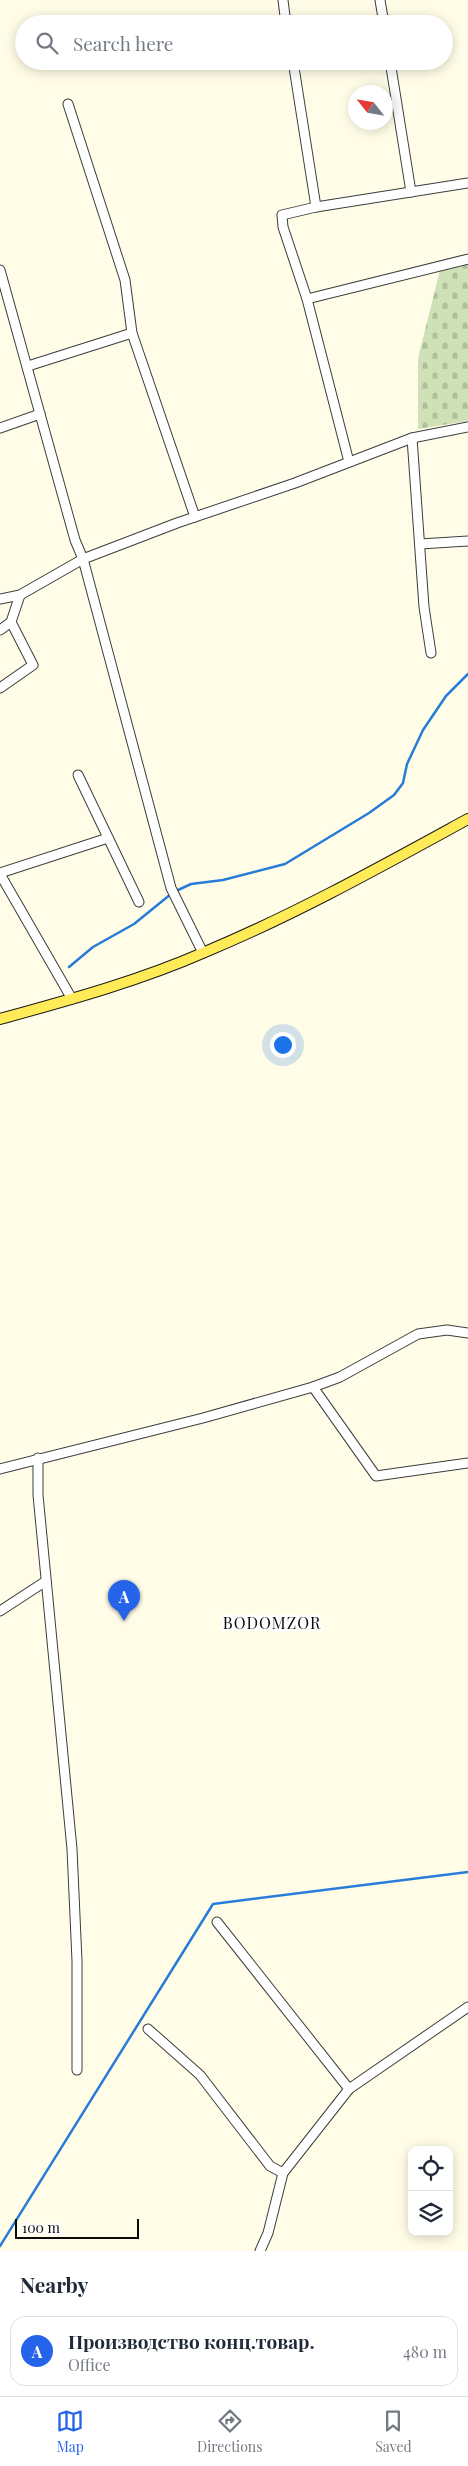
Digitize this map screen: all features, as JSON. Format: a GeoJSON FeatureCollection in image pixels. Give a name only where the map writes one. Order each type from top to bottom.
{"type":"FeatureCollection","features":[{"type":"Feature","properties":{"kind":"main road"},"geometry":{"type":"LineString","coordinates":[[0,1019],[72,999],[203,953],[317,900],[468,819]]}},
{"type":"Feature","properties":{"kind":"street"},"geometry":{"type":"LineString","coordinates":[[282,0],[284,15]]}},
{"type":"Feature","properties":{"kind":"street"},"geometry":{"type":"LineString","coordinates":[[380,0],[382,15]]}},
{"type":"Feature","properties":{"kind":"street"},"geometry":{"type":"LineString","coordinates":[[293,70],[316,207]]}},
{"type":"Feature","properties":{"kind":"street"},"geometry":{"type":"LineString","coordinates":[[391,70],[411,192]]}},
{"type":"Feature","properties":{"kind":"street"},"geometry":{"type":"LineString","coordinates":[[68,104],[125,280],[132,333],[195,517]]}},
{"type":"Feature","properties":{"kind":"street"},"geometry":{"type":"LineString","coordinates":[[349,462],[307,299],[281,218],[285,213],[316,207],[468,183]]}},
{"type":"Feature","properties":{"kind":"street"},"geometry":{"type":"LineString","coordinates":[[307,299],[468,259]]}},
{"type":"Feature","properties":{"kind":"street"},"geometry":{"type":"LineString","coordinates":[[0,270],[83,559],[171,888],[203,953]]}},
{"type":"Feature","properties":{"kind":"street"},"geometry":{"type":"LineString","coordinates":[[28,366],[132,333]]}},
{"type":"Feature","properties":{"kind":"street"},"geometry":{"type":"LineString","coordinates":[[0,428],[40,414]]}},
{"type":"Feature","properties":{"kind":"street"},"geometry":{"type":"LineString","coordinates":[[0,599],[20,595],[83,559],[195,517],[412,438],[468,427]]}},
{"type":"Feature","properties":{"kind":"street"},"geometry":{"type":"LineString","coordinates":[[412,438],[424,607],[431,653]]}},
{"type":"Feature","properties":{"kind":"street"},"geometry":{"type":"LineString","coordinates":[[420,544],[468,542]]}},
{"type":"Feature","properties":{"kind":"street"},"geometry":{"type":"LineString","coordinates":[[0,630],[11,622],[20,595]]}},
{"type":"Feature","properties":{"kind":"street"},"geometry":{"type":"LineString","coordinates":[[0,688],[33,665],[11,622]]}},
{"type":"Feature","properties":{"kind":"street"},"geometry":{"type":"LineString","coordinates":[[78,775],[139,902]]}},
{"type":"Feature","properties":{"kind":"street"},"geometry":{"type":"LineString","coordinates":[[72,999],[0,874],[108,838]]}},
{"type":"Feature","properties":{"kind":"street"},"geometry":{"type":"LineString","coordinates":[[0,1469],[202,1418],[313,1387],[340,1377],[418,1334],[447,1330],[468,1333]]}},
{"type":"Feature","properties":{"kind":"street"},"geometry":{"type":"LineString","coordinates":[[313,1387],[376,1476],[468,1463]]}},
{"type":"Feature","properties":{"kind":"street"},"geometry":{"type":"LineString","coordinates":[[38,1458],[38,1495],[72,1849],[77,2070]]}},
{"type":"Feature","properties":{"kind":"street"},"geometry":{"type":"LineString","coordinates":[[0,1611],[46,1581]]}},
{"type":"Feature","properties":{"kind":"street"},"geometry":{"type":"LineString","coordinates":[[217,1922],[349,2089]]}},
{"type":"Feature","properties":{"kind":"street"},"geometry":{"type":"LineString","coordinates":[[260,2251],[268,2233],[284,2173],[349,2089],[468,2007]]}},
{"type":"Feature","properties":{"kind":"street"},"geometry":{"type":"LineString","coordinates":[[148,2029],[200,2075],[270,2166],[284,2173]]}},
{"type":"Feature","properties":{"kind":"green space"},"geometry":{"type":"Polygon","coordinates":[[[468,264],[468,421],[418,429],[418,358],[440,270],[468,264]]]}},
{"type":"Feature","properties":{"kind":"waterway"},"geometry":{"type":"LineString","coordinates":[[176,891],[191,884],[223,880],[285,864],[369,813],[394,795],[403,783],[407,764],[423,730],[446,696],[468,674]]}},
{"type":"Feature","properties":{"kind":"waterway"},"geometry":{"type":"LineString","coordinates":[[69,967],[93,947],[134,924],[171,894]]}},
{"type":"Feature","properties":{"kind":"waterway"},"geometry":{"type":"LineString","coordinates":[[0,2246],[213,1904],[468,1872]]}},
{"type":"Feature","properties":{"kind":"place","name":"Производство конц.товар."},"geometry":{"type":"Point","coordinates":[124,1621]}},
{"type":"Feature","properties":{"kind":"district","name":"BODOMZOR"},"geometry":{"type":"Point","coordinates":[272,1622]}}]}
